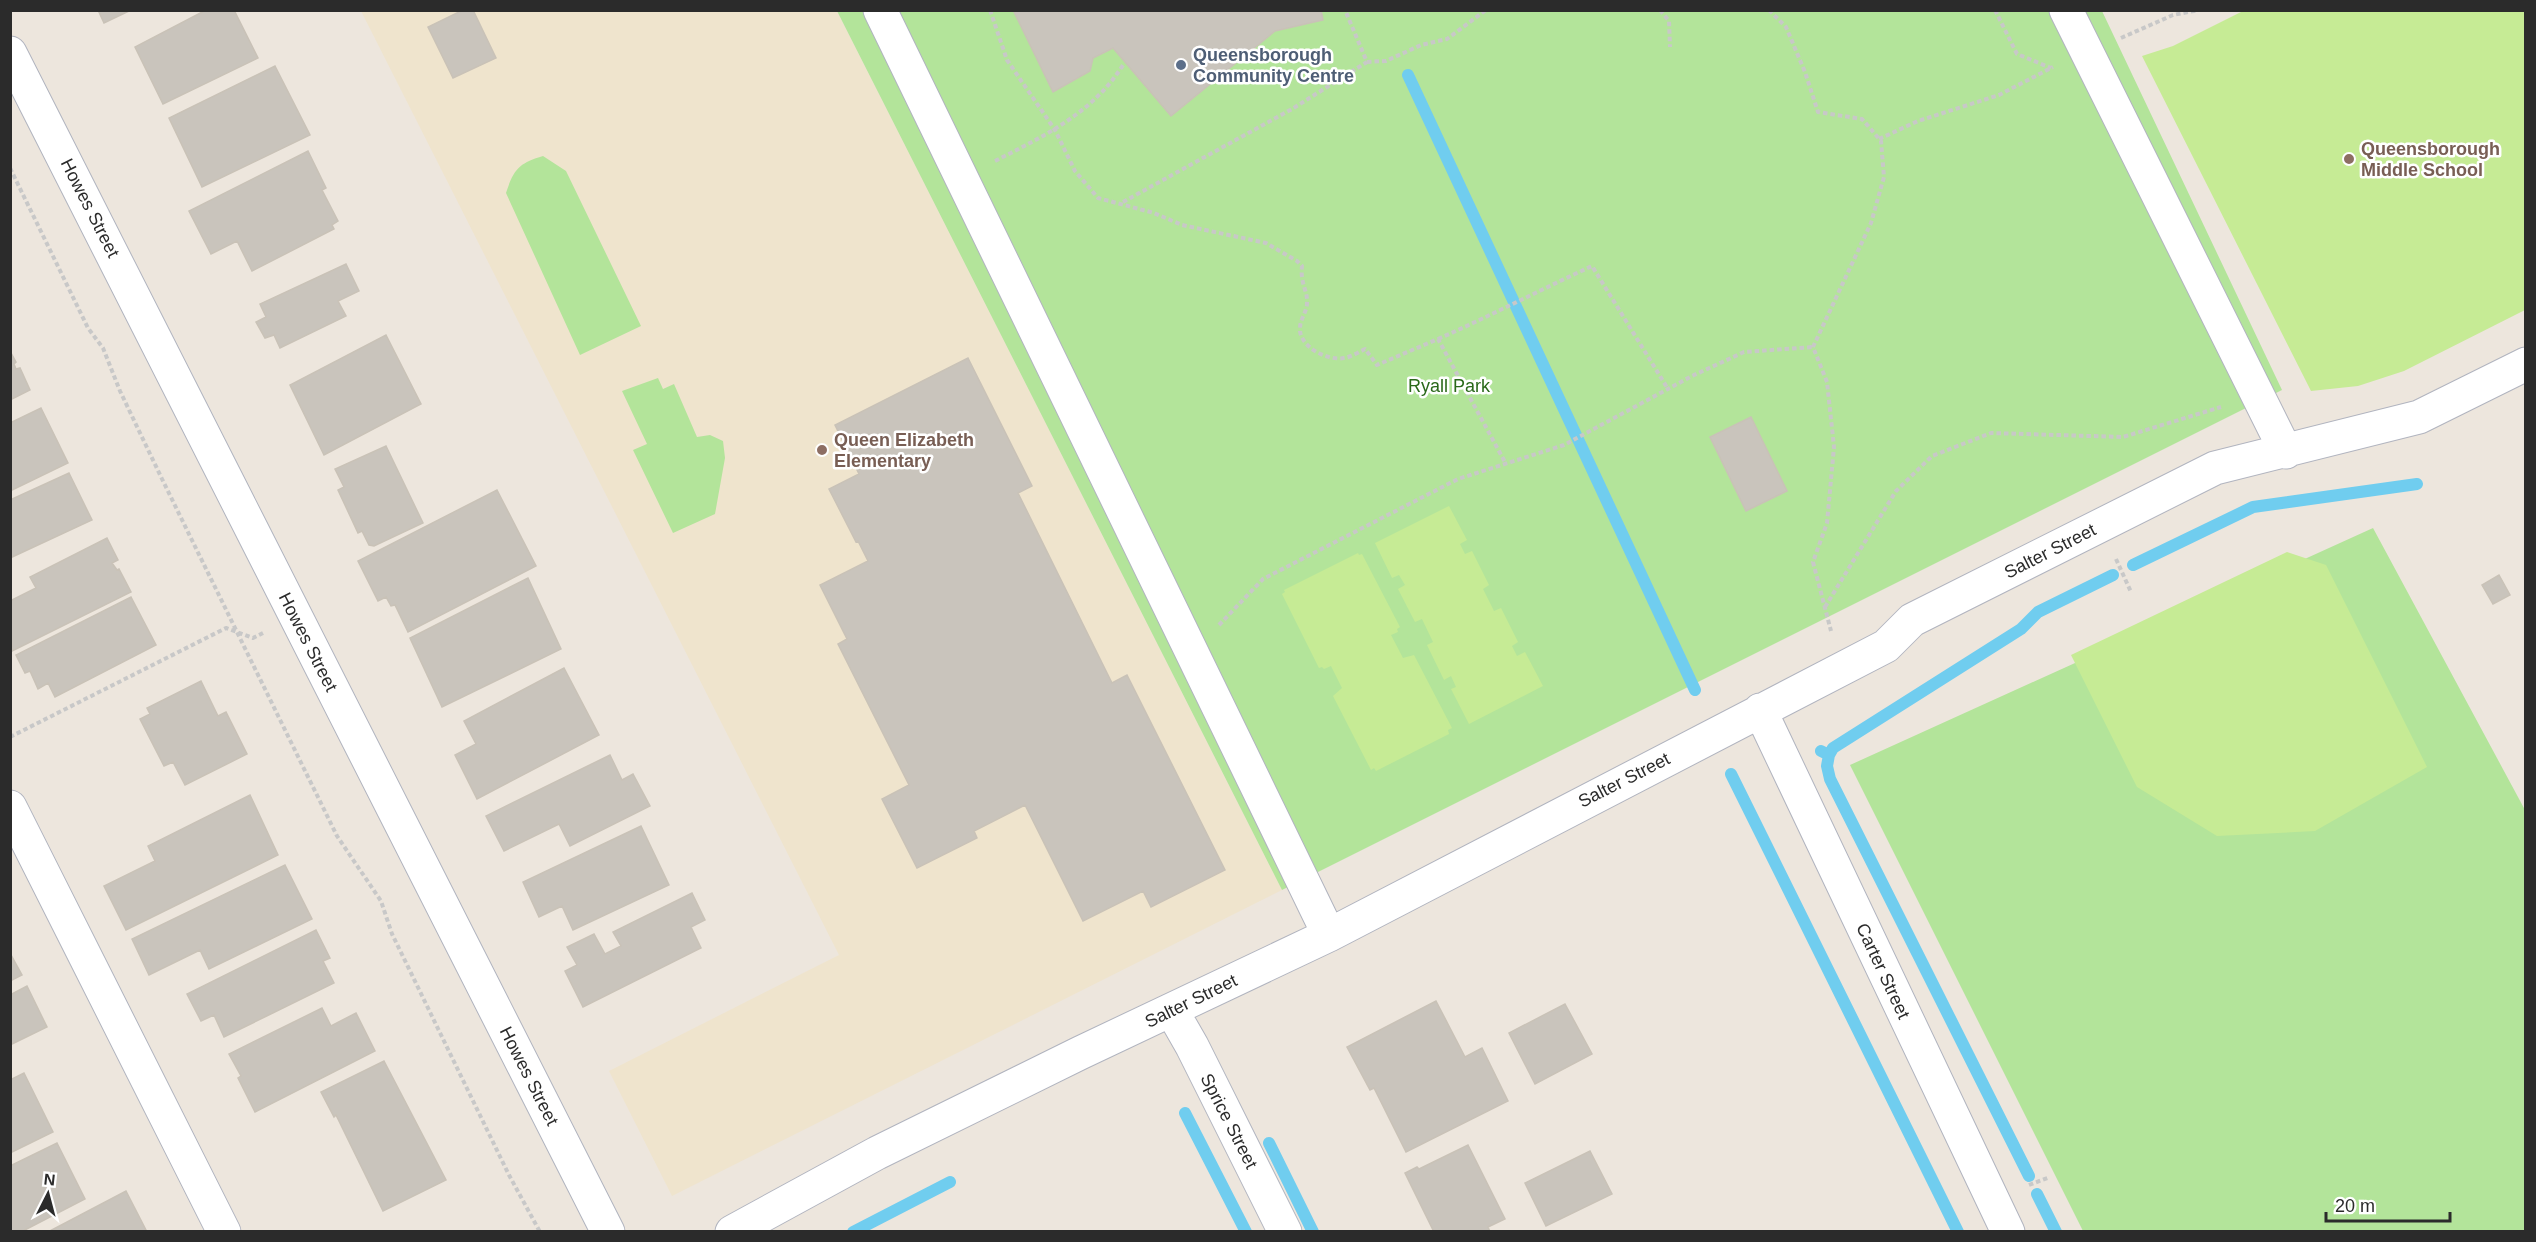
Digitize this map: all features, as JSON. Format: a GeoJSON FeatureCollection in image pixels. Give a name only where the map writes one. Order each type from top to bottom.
{"type":"FeatureCollection","features":[{"type":"Feature","properties":{"kind":"street"},"geometry":{"type":"LineString","coordinates":[[880,10],[1329,934]]}},
{"type":"Feature","properties":{"kind":"street"},"geometry":{"type":"LineString","coordinates":[[2066,10],[2286,452]]}},
{"type":"Feature","properties":{"kind":"street","name":"Howes Street"},"geometry":{"type":"LineString","coordinates":[[10,53],[22,103],[608,1232]]}},
{"type":"Feature","properties":{"kind":"street","name":"Salter Street"},"geometry":{"type":"LineString","coordinates":[[732,1232],[877,1154],[1080,1053],[1329,934],[1886,646],[1912,620],[2215,468],[2419,417],[2526,364]]}},
{"type":"Feature","properties":{"kind":"street","name":"Carter Street"},"geometry":{"type":"LineString","coordinates":[[1760,710],[2008,1232]]}},
{"type":"Feature","properties":{"kind":"street"},"geometry":{"type":"LineString","coordinates":[[10,807],[224,1232]]}},
{"type":"Feature","properties":{"kind":"street","name":"Sprice Street"},"geometry":{"type":"LineString","coordinates":[[1172,1011],[1285,1232]]}},
{"type":"Feature","properties":{"kind":"path"},"geometry":{"type":"LineString","coordinates":[[990,10],[1007,60],[1055,130],[1075,171],[1098,198],[1122,202],[1182,225],[1266,243],[1297,261],[1302,267],[1300,279],[1307,303],[1300,332],[1308,346],[1331,359],[1345,358],[1365,349],[1377,365],[1502,311],[1592,266],[1668,389]]}},
{"type":"Feature","properties":{"kind":"path"},"geometry":{"type":"LineString","coordinates":[[1345,10],[1367,62]]}},
{"type":"Feature","properties":{"kind":"path"},"geometry":{"type":"LineString","coordinates":[[1122,202],[1292,109],[1367,62],[1386,61],[1421,45],[1447,39],[1486,10]]}},
{"type":"Feature","properties":{"kind":"path"},"geometry":{"type":"LineString","coordinates":[[1660,10],[1669,21],[1670,47]]}},
{"type":"Feature","properties":{"kind":"path"},"geometry":{"type":"LineString","coordinates":[[1769,10],[1786,27],[1805,72],[1818,112],[1862,118],[1879,139],[1884,177],[1871,223],[1813,346],[1827,382],[1834,447],[1827,523],[1813,562],[1832,638],[1845,666]]}},
{"type":"Feature","properties":{"kind":"path"},"geometry":{"type":"LineString","coordinates":[[1995,10],[2017,54],[2052,68]]}},
{"type":"Feature","properties":{"kind":"path"},"geometry":{"type":"LineString","coordinates":[[1879,139],[1918,121],[1999,95],[2172,13],[2199,10]]}},
{"type":"Feature","properties":{"kind":"path"},"geometry":{"type":"LineString","coordinates":[[963,177],[1055,130],[1109,87],[1123,65]]}},
{"type":"Feature","properties":{"kind":"path"},"geometry":{"type":"LineString","coordinates":[[10,168],[88,328],[103,348],[148,450],[337,836],[381,901],[392,934],[418,989],[509,1175],[540,1232]]}},
{"type":"Feature","properties":{"kind":"path"},"geometry":{"type":"LineString","coordinates":[[1438,339],[1506,464]]}},
{"type":"Feature","properties":{"kind":"path"},"geometry":{"type":"LineString","coordinates":[[1188,644],[1215,628],[1263,579],[1458,479],[1564,445],[1668,389],[1744,352],[1813,346]]}},
{"type":"Feature","properties":{"kind":"path"},"geometry":{"type":"LineString","coordinates":[[1825,608],[1896,491],[1932,456],[1991,433],[2123,437],[2259,395]]}},
{"type":"Feature","properties":{"kind":"path"},"geometry":{"type":"LineString","coordinates":[[10,737],[226,628],[253,638],[271,629]]}},
{"type":"Feature","properties":{"kind":"shaded area","name":"Queen Elizabeth Elementary"},"geometry":{"type":"Polygon","coordinates":[[[361,11],[837,11],[1282,890],[672,1196],[609,1071],[839,955],[361,11]]]}},
{"type":"Feature","properties":{"kind":"green space","name":"Queensborough Middle School"},"geometry":{"type":"Polygon","coordinates":[[[2245,10],[2525,11],[2525,310],[2404,371],[2358,386],[2311,391],[2142,56],[2173,46],[2245,10]]]}},
{"type":"Feature","properties":{"kind":"green space","name":"Ryall Park"},"geometry":{"type":"Polygon","coordinates":[[[837,11],[2102,11],[2282,390],[1282,890],[837,11]]]}},
{"type":"Feature","properties":{"kind":"green space"},"geometry":{"type":"Polygon","coordinates":[[[543,156],[566,171],[641,326],[580,355],[506,193],[515,172],[523,164],[543,156]]]}},
{"type":"Feature","properties":{"kind":"green space"},"geometry":{"type":"Polygon","coordinates":[[[658,378],[663,389],[674,384],[697,437],[710,435],[723,441],[725,458],[715,514],[673,533],[633,450],[647,444],[622,391],[658,378]]]}},
{"type":"Feature","properties":{"kind":"green space"},"geometry":{"type":"Polygon","coordinates":[[[1449,506],[1467,540],[1460,544],[1465,554],[1472,551],[1489,585],[1483,589],[1494,611],[1501,608],[1518,642],[1512,646],[1517,656],[1525,652],[1543,686],[1469,724],[1451,689],[1456,687],[1451,676],[1444,680],[1427,645],[1433,642],[1422,619],[1415,622],[1398,589],[1405,585],[1399,575],[1392,578],[1375,543],[1449,506]]]}},
{"type":"Feature","properties":{"kind":"green space"},"geometry":{"type":"Polygon","coordinates":[[[2373,528],[2525,810],[2525,1231],[2083,1231],[1850,765],[2373,528]]]}},
{"type":"Feature","properties":{"kind":"green space"},"geometry":{"type":"Polygon","coordinates":[[[2287,552],[2326,565],[2427,767],[2315,831],[2217,836],[2137,787],[2071,655],[2287,552]]]}},
{"type":"Feature","properties":{"kind":"green space"},"geometry":{"type":"Polygon","coordinates":[[[1358,553],[1362,554],[1400,627],[1397,629],[1398,632],[1391,635],[1403,658],[1414,655],[1452,728],[1448,730],[1449,734],[1376,771],[1374,768],[1371,770],[1333,696],[1342,688],[1331,666],[1324,669],[1319,668],[1282,594],[1284,590],[1358,553]]]}},
{"type":"Feature","properties":{"kind":"building"},"geometry":{"type":"Polygon","coordinates":[[[98,10],[131,10],[104,23],[98,10]]]}},
{"type":"Feature","properties":{"kind":"building"},"geometry":{"type":"Polygon","coordinates":[[[206,10],[234,10],[258,58],[163,104],[135,47],[206,10]]]}},
{"type":"Feature","properties":{"kind":"building"},"geometry":{"type":"Polygon","coordinates":[[[463,10],[473,10],[496,58],[453,78],[428,27],[463,10]]]}},
{"type":"Feature","properties":{"kind":"building","name":"Queensborough Community Centre"},"geometry":{"type":"Polygon","coordinates":[[[1013,10],[1321,10],[1323,20],[1275,31],[1171,116],[1113,48],[1093,58],[1090,71],[1053,92],[1013,10]]]}},
{"type":"Feature","properties":{"kind":"building"},"geometry":{"type":"Polygon","coordinates":[[[275,66],[310,135],[202,187],[169,118],[275,66]]]}},
{"type":"Feature","properties":{"kind":"building"},"geometry":{"type":"Polygon","coordinates":[[[308,151],[326,188],[322,190],[338,221],[332,225],[334,229],[252,271],[237,241],[211,254],[189,211],[308,151]]]}},
{"type":"Feature","properties":{"kind":"building"},"geometry":{"type":"Polygon","coordinates":[[[346,264],[359,291],[338,301],[346,316],[280,348],[274,335],[265,338],[256,322],[266,317],[260,304],[346,264]]]}},
{"type":"Feature","properties":{"kind":"building"},"geometry":{"type":"Polygon","coordinates":[[[386,335],[421,404],[324,455],[290,385],[386,335]]]}},
{"type":"Feature","properties":{"kind":"building"},"geometry":{"type":"Polygon","coordinates":[[[10,351],[16,362],[14,364],[16,369],[20,368],[30,390],[10,400],[10,351]]]}},
{"type":"Feature","properties":{"kind":"building"},"geometry":{"type":"Polygon","coordinates":[[[968,358],[1032,486],[1018,493],[1112,683],[1127,675],[1225,870],[1151,907],[1143,891],[1083,921],[1025,805],[974,831],[977,838],[917,868],[882,799],[909,785],[838,644],[847,639],[820,585],[868,561],[829,489],[859,474],[835,425],[968,358]]]}},
{"type":"Feature","properties":{"kind":"building"},"geometry":{"type":"Polygon","coordinates":[[[41,408],[68,463],[10,491],[10,423],[41,408]]]}},
{"type":"Feature","properties":{"kind":"building"},"geometry":{"type":"Polygon","coordinates":[[[1751,417],[1787,491],[1746,511],[1710,437],[1751,417]]]}},
{"type":"Feature","properties":{"kind":"building"},"geometry":{"type":"Polygon","coordinates":[[[386,446],[423,523],[374,546],[369,545],[362,531],[358,533],[338,490],[344,487],[335,469],[386,446]]]}},
{"type":"Feature","properties":{"kind":"building"},"geometry":{"type":"Polygon","coordinates":[[[69,473],[92,520],[10,558],[10,500],[69,473]]]}},
{"type":"Feature","properties":{"kind":"building"},"geometry":{"type":"Polygon","coordinates":[[[497,490],[536,566],[408,632],[395,605],[391,606],[386,597],[378,601],[358,561],[497,490]]]}},
{"type":"Feature","properties":{"kind":"building"},"geometry":{"type":"Polygon","coordinates":[[[107,538],[118,560],[112,563],[117,570],[119,569],[131,592],[12,651],[10,601],[36,588],[30,577],[107,538]]]}},
{"type":"Feature","properties":{"kind":"building"},"geometry":{"type":"Polygon","coordinates":[[[2499,575],[2510,595],[2493,604],[2482,585],[2499,575]]]}},
{"type":"Feature","properties":{"kind":"building"},"geometry":{"type":"Polygon","coordinates":[[[528,578],[561,649],[442,707],[410,638],[528,578]]]}},
{"type":"Feature","properties":{"kind":"building"},"geometry":{"type":"Polygon","coordinates":[[[131,597],[156,645],[55,697],[48,683],[38,689],[30,671],[25,673],[16,655],[131,597]]]}},
{"type":"Feature","properties":{"kind":"building"},"geometry":{"type":"Polygon","coordinates":[[[564,668],[599,735],[477,799],[455,755],[476,744],[464,721],[564,668]]]}},
{"type":"Feature","properties":{"kind":"building"},"geometry":{"type":"Polygon","coordinates":[[[201,681],[218,716],[226,712],[247,754],[185,785],[173,762],[164,766],[140,719],[150,714],[147,708],[201,681]]]}},
{"type":"Feature","properties":{"kind":"building"},"geometry":{"type":"Polygon","coordinates":[[[610,755],[622,780],[633,774],[650,806],[570,846],[559,824],[504,851],[486,816],[610,755]]]}},
{"type":"Feature","properties":{"kind":"building"},"geometry":{"type":"Polygon","coordinates":[[[250,795],[278,855],[126,930],[104,886],[155,861],[148,846],[250,795]]]}},
{"type":"Feature","properties":{"kind":"building"},"geometry":{"type":"Polygon","coordinates":[[[641,826],[669,885],[573,930],[562,906],[539,917],[523,882],[641,826]]]}},
{"type":"Feature","properties":{"kind":"building"},"geometry":{"type":"Polygon","coordinates":[[[285,865],[312,919],[209,969],[200,950],[149,975],[132,939],[285,865]]]}},
{"type":"Feature","properties":{"kind":"building"},"geometry":{"type":"Polygon","coordinates":[[[692,893],[705,920],[691,927],[701,948],[583,1007],[565,971],[577,965],[567,947],[594,934],[605,954],[621,946],[613,932],[692,893]]]}},
{"type":"Feature","properties":{"kind":"building"},"geometry":{"type":"Polygon","coordinates":[[[316,930],[330,958],[323,961],[334,983],[224,1037],[214,1015],[201,1021],[187,994],[316,930]]]}},
{"type":"Feature","properties":{"kind":"building"},"geometry":{"type":"Polygon","coordinates":[[[10,953],[22,975],[10,981],[10,953]]]}},
{"type":"Feature","properties":{"kind":"building"},"geometry":{"type":"Polygon","coordinates":[[[27,986],[47,1027],[10,1045],[10,995],[27,986]]]}},
{"type":"Feature","properties":{"kind":"building"},"geometry":{"type":"Polygon","coordinates":[[[1436,1001],[1465,1057],[1482,1048],[1508,1101],[1406,1152],[1374,1088],[1370,1090],[1347,1047],[1436,1001]]]}},
{"type":"Feature","properties":{"kind":"building"},"geometry":{"type":"Polygon","coordinates":[[[1565,1004],[1592,1054],[1535,1084],[1509,1033],[1565,1004]]]}},
{"type":"Feature","properties":{"kind":"building"},"geometry":{"type":"Polygon","coordinates":[[[322,1008],[331,1026],[356,1013],[375,1051],[255,1112],[238,1078],[241,1076],[229,1054],[322,1008]]]}},
{"type":"Feature","properties":{"kind":"building"},"geometry":{"type":"Polygon","coordinates":[[[384,1061],[446,1180],[383,1211],[336,1115],[334,1117],[321,1092],[384,1061]]]}},
{"type":"Feature","properties":{"kind":"building"},"geometry":{"type":"Polygon","coordinates":[[[24,1073],[53,1132],[10,1153],[10,1080],[24,1073]]]}},
{"type":"Feature","properties":{"kind":"building"},"geometry":{"type":"Polygon","coordinates":[[[57,1143],[85,1199],[21,1232],[10,1232],[10,1166],[57,1143]]]}},
{"type":"Feature","properties":{"kind":"building"},"geometry":{"type":"Polygon","coordinates":[[[1468,1145],[1505,1219],[1488,1227],[1490,1232],[1434,1232],[1405,1173],[1417,1167],[1419,1169],[1468,1145]]]}},
{"type":"Feature","properties":{"kind":"building"},"geometry":{"type":"Polygon","coordinates":[[[1590,1151],[1612,1194],[1546,1226],[1525,1183],[1590,1151]]]}},
{"type":"Feature","properties":{"kind":"building"},"geometry":{"type":"Polygon","coordinates":[[[126,1191],[147,1232],[48,1232],[126,1191]]]}},
{"type":"Feature","properties":{"kind":"waterway"},"geometry":{"type":"LineString","coordinates":[[1408,75],[1695,690]]}},
{"type":"Feature","properties":{"kind":"waterway"},"geometry":{"type":"LineString","coordinates":[[2133,565],[2253,507],[2417,484]]}},
{"type":"Feature","properties":{"kind":"waterway"},"geometry":{"type":"LineString","coordinates":[[1821,751],[1829,755],[1833,748],[2021,629],[2038,612],[2113,575]]}},
{"type":"Feature","properties":{"kind":"waterway"},"geometry":{"type":"LineString","coordinates":[[1829,755],[1827,766],[1830,779],[2029,1176]]}},
{"type":"Feature","properties":{"kind":"waterway"},"geometry":{"type":"LineString","coordinates":[[1731,774],[1958,1232]]}},
{"type":"Feature","properties":{"kind":"waterway"},"geometry":{"type":"LineString","coordinates":[[1185,1113],[1246,1232]]}},
{"type":"Feature","properties":{"kind":"waterway"},"geometry":{"type":"LineString","coordinates":[[1269,1143],[1313,1232]]}},
{"type":"Feature","properties":{"kind":"waterway"},"geometry":{"type":"LineString","coordinates":[[853,1232],[950,1182]]}},
{"type":"Feature","properties":{"kind":"waterway"},"geometry":{"type":"LineString","coordinates":[[2037,1194],[2056,1232]]}},
{"type":"Feature","properties":{"kind":"place","name":"Queensborough Community Centre"},"geometry":{"type":"Point","coordinates":[1181,65]}},
{"type":"Feature","properties":{"kind":"place","name":"Queensborough Middle School"},"geometry":{"type":"Point","coordinates":[2349,159]}},
{"type":"Feature","properties":{"kind":"place","name":"Queen Elizabeth Elementary"},"geometry":{"type":"Point","coordinates":[822,450]}}]}
